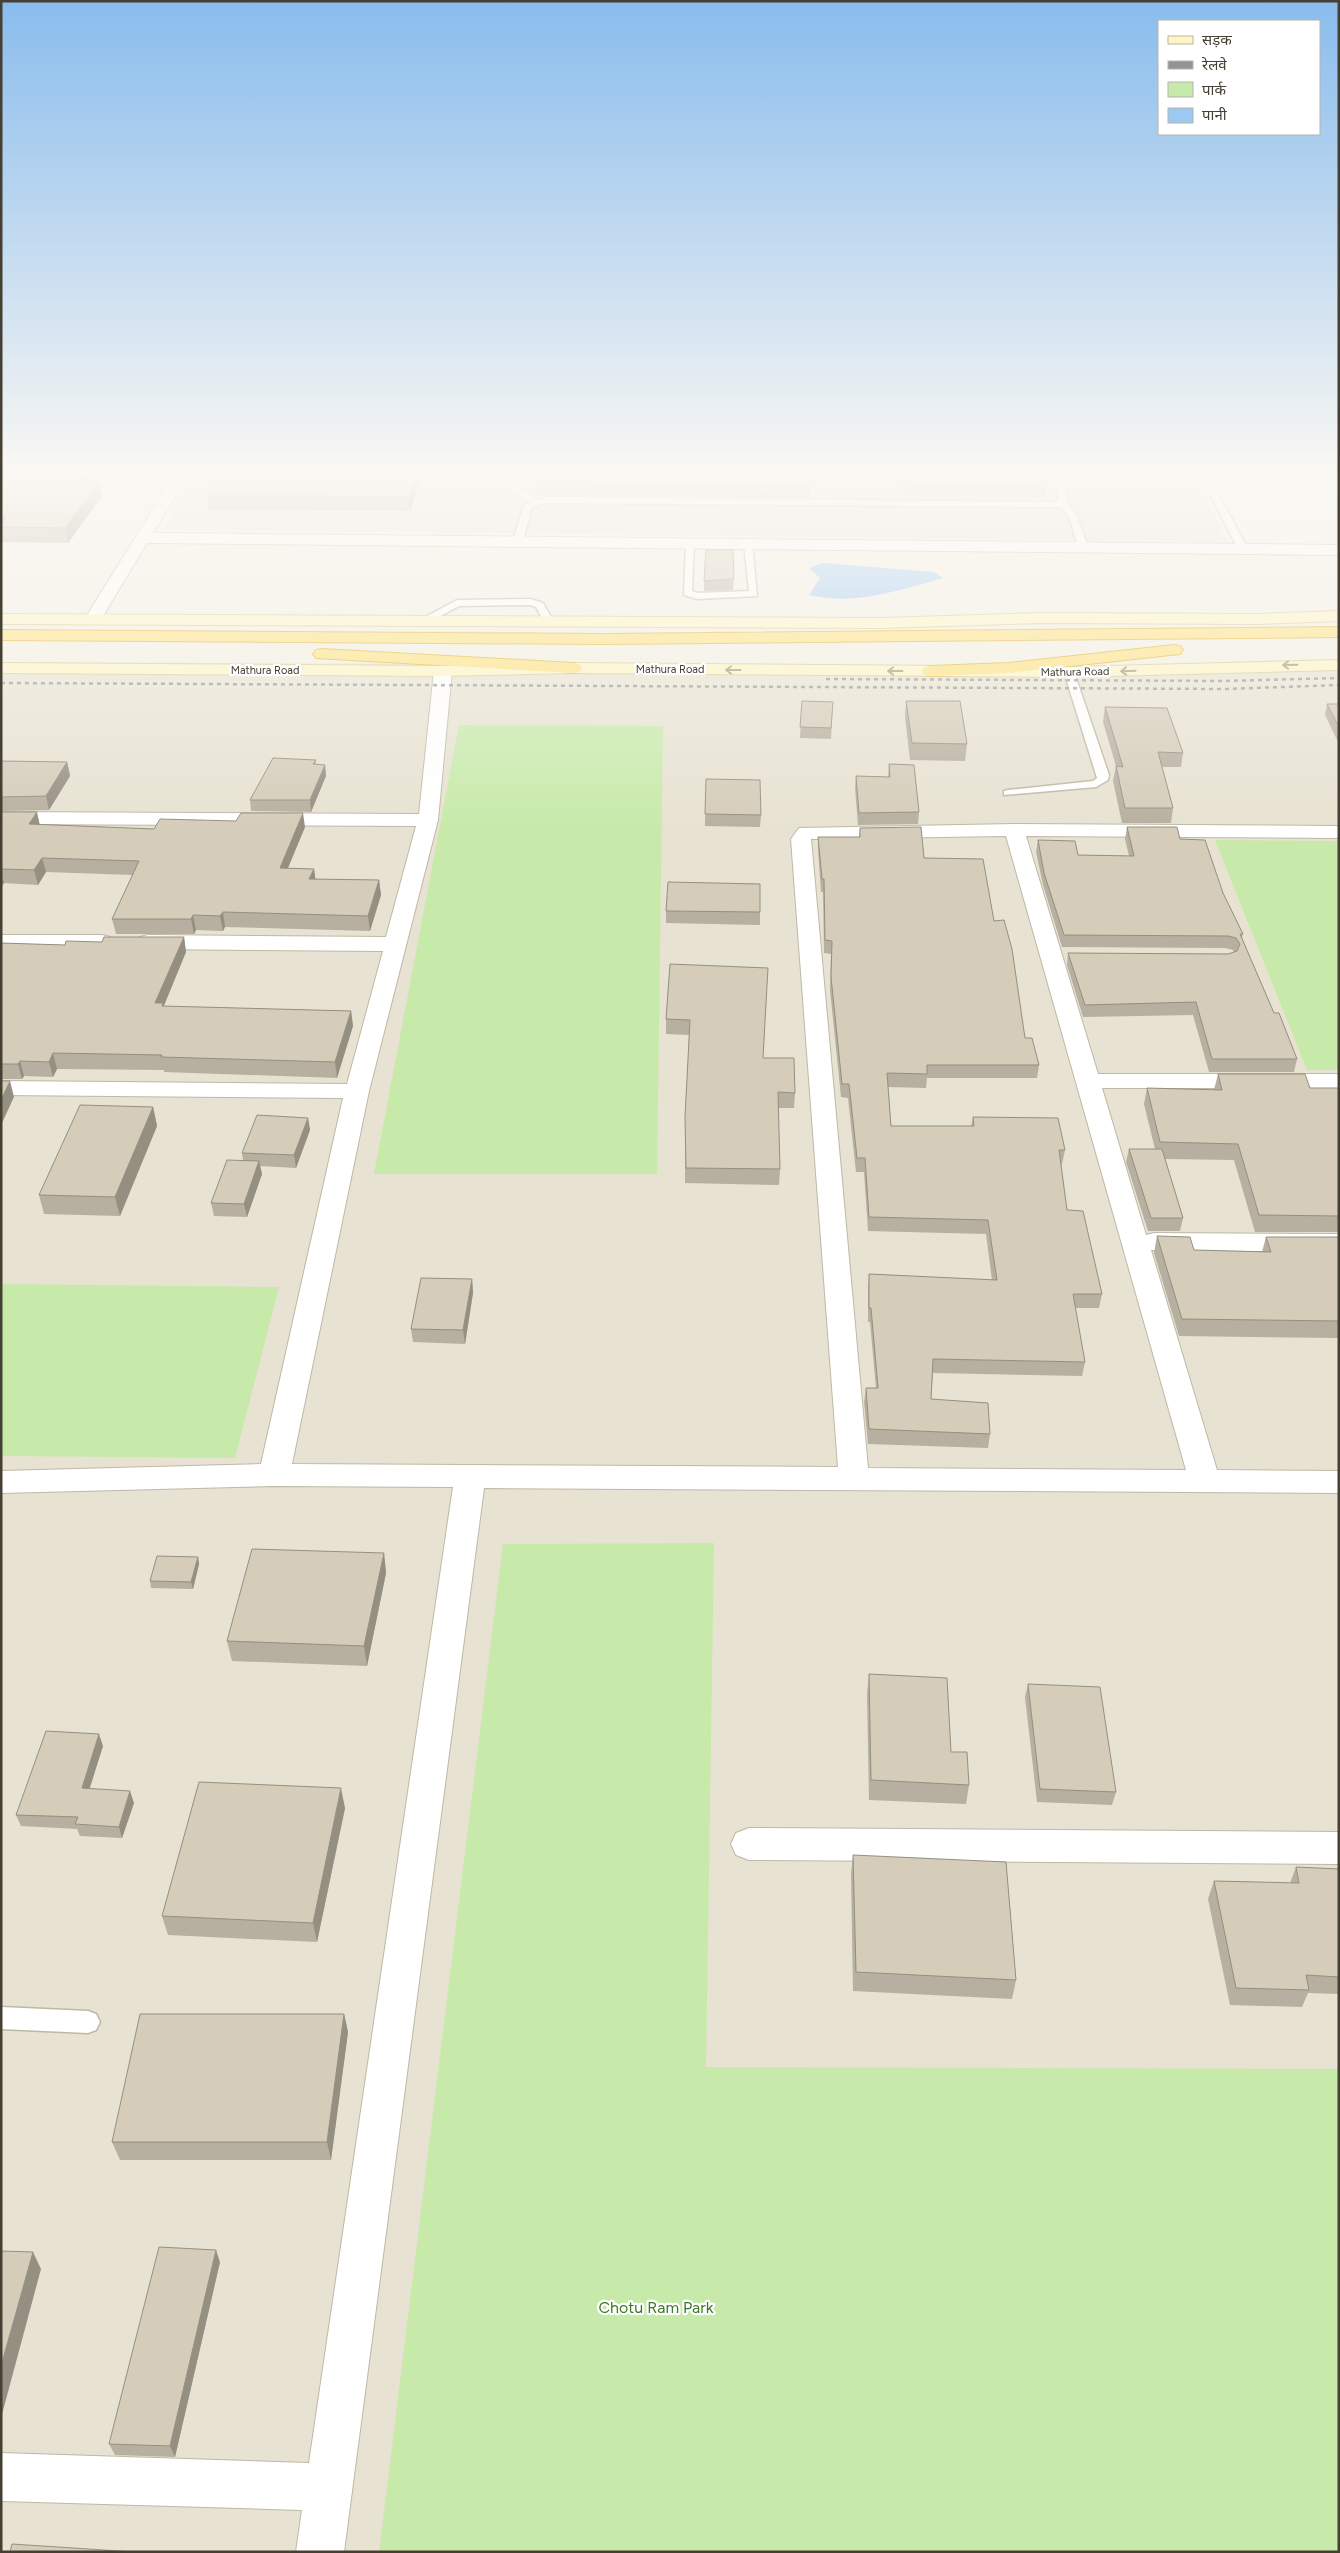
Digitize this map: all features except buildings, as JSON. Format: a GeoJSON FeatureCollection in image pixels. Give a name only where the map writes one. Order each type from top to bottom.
{"type":"FeatureCollection","features":[{"type":"Feature","properties":{"kind":"highway"},"geometry":{"type":"LineString","coordinates":[[912,637],[1001,628],[1258,619]]}},
{"type":"Feature","properties":{"kind":"highway"},"geometry":{"type":"LineString","coordinates":[[1,635],[604,639],[1339,632]]}},
{"type":"Feature","properties":{"kind":"highway"},"geometry":{"type":"LineString","coordinates":[[931,671],[1008,668],[1174,650],[1339,649]]}},
{"type":"Feature","properties":{"kind":"highway","name":"Mathura Road"},"geometry":{"type":"LineString","coordinates":[[314,653],[598,655],[1174,650]]}},
{"type":"Feature","properties":{"kind":"highway"},"geometry":{"type":"LineString","coordinates":[[1,652],[314,653],[573,668]]}},
{"type":"Feature","properties":{"kind":"main road"},"geometry":{"type":"LineString","coordinates":[[1,619],[882,623],[1042,618],[1258,619],[1339,616]]}},
{"type":"Feature","properties":{"kind":"main road","name":"Mathura Road"},"geometry":{"type":"LineString","coordinates":[[1,668],[442,671],[573,668],[1069,672],[1339,664]]}},
{"type":"Feature","properties":{"kind":"street"},"geometry":{"type":"LineString","coordinates":[[92,620],[108,594]]}},
{"type":"Feature","properties":{"kind":"street"},"geometry":{"type":"LineString","coordinates":[[274,1475],[357,1091],[428,820],[442,671]]}},
{"type":"Feature","properties":{"kind":"street"},"geometry":{"type":"LineString","coordinates":[[1,818],[428,820]]}},
{"type":"Feature","properties":{"kind":"street"},"geometry":{"type":"LineString","coordinates":[[854,1479],[801,839],[806,832],[818,830],[1014,830],[1339,832]]}},
{"type":"Feature","properties":{"kind":"street"},"geometry":{"type":"LineString","coordinates":[[1014,830],[1061,956],[1088,1080],[1205,1481]]}},
{"type":"Feature","properties":{"kind":"street"},"geometry":{"type":"LineString","coordinates":[[1,942],[394,944]]}},
{"type":"Feature","properties":{"kind":"street"},"geometry":{"type":"LineString","coordinates":[[1088,1080],[1339,1081]]}},
{"type":"Feature","properties":{"kind":"street"},"geometry":{"type":"LineString","coordinates":[[1,1088],[357,1091]]}},
{"type":"Feature","properties":{"kind":"street"},"geometry":{"type":"LineString","coordinates":[[1135,1242],[1339,1243]]}},
{"type":"Feature","properties":{"kind":"street"},"geometry":{"type":"LineString","coordinates":[[1,1482],[274,1475],[1339,1482]]}},
{"type":"Feature","properties":{"kind":"street"},"geometry":{"type":"LineString","coordinates":[[320,2552],[470,1476]]}},
{"type":"Feature","properties":{"kind":"street"},"geometry":{"type":"LineString","coordinates":[[749,1844],[1339,1848]]}},
{"type":"Feature","properties":{"kind":"street"},"geometry":{"type":"LineString","coordinates":[[1,2477],[330,2487]]}},
{"type":"Feature","properties":{"kind":"lane"},"geometry":{"type":"LineString","coordinates":[[691,594],[697,596],[750,594]]}},
{"type":"Feature","properties":{"kind":"lane"},"geometry":{"type":"LineString","coordinates":[[1008,793],[1096,784],[1102,780],[1103,775],[1069,672]]}},
{"type":"Feature","properties":{"kind":"lane"},"geometry":{"type":"LineString","coordinates":[[1,2018],[88,2022]]}},
{"type":"Feature","properties":{"kind":"shaded area"},"geometry":{"type":"Polygon","coordinates":[[[1,662],[1339,667],[1339,2552],[1,2552],[1,662]]]}},
{"type":"Feature","properties":{"kind":"green space"},"geometry":{"type":"Polygon","coordinates":[[[459,725],[663,726],[657,1174],[374,1174],[459,725]]]}},
{"type":"Feature","properties":{"kind":"green space"},"geometry":{"type":"Polygon","coordinates":[[[1215,840],[1339,841],[1339,1070],[1307,1070],[1215,840]]]}},
{"type":"Feature","properties":{"kind":"green space"},"geometry":{"type":"Polygon","coordinates":[[[1,1284],[279,1287],[235,1458],[1,1456],[1,1284]]]}},
{"type":"Feature","properties":{"kind":"green space","name":"Chotu Ram Park"},"geometry":{"type":"Polygon","coordinates":[[[714,1543],[706,2067],[1339,2069],[1339,2552],[379,2552],[503,1544],[714,1543]]]}},
{"type":"Feature","properties":{"kind":"water"},"geometry":{"type":"Polygon","coordinates":[[[810,594],[882,594],[843,599],[810,594]]]}},
{"type":"Feature","properties":{"kind":"railway"},"geometry":{"type":"LineString","coordinates":[[826,679],[1222,681],[1339,678]]}},
{"type":"Feature","properties":{"kind":"railway"},"geometry":{"type":"LineString","coordinates":[[1,683],[1226,689],[1339,685]]}}]}
